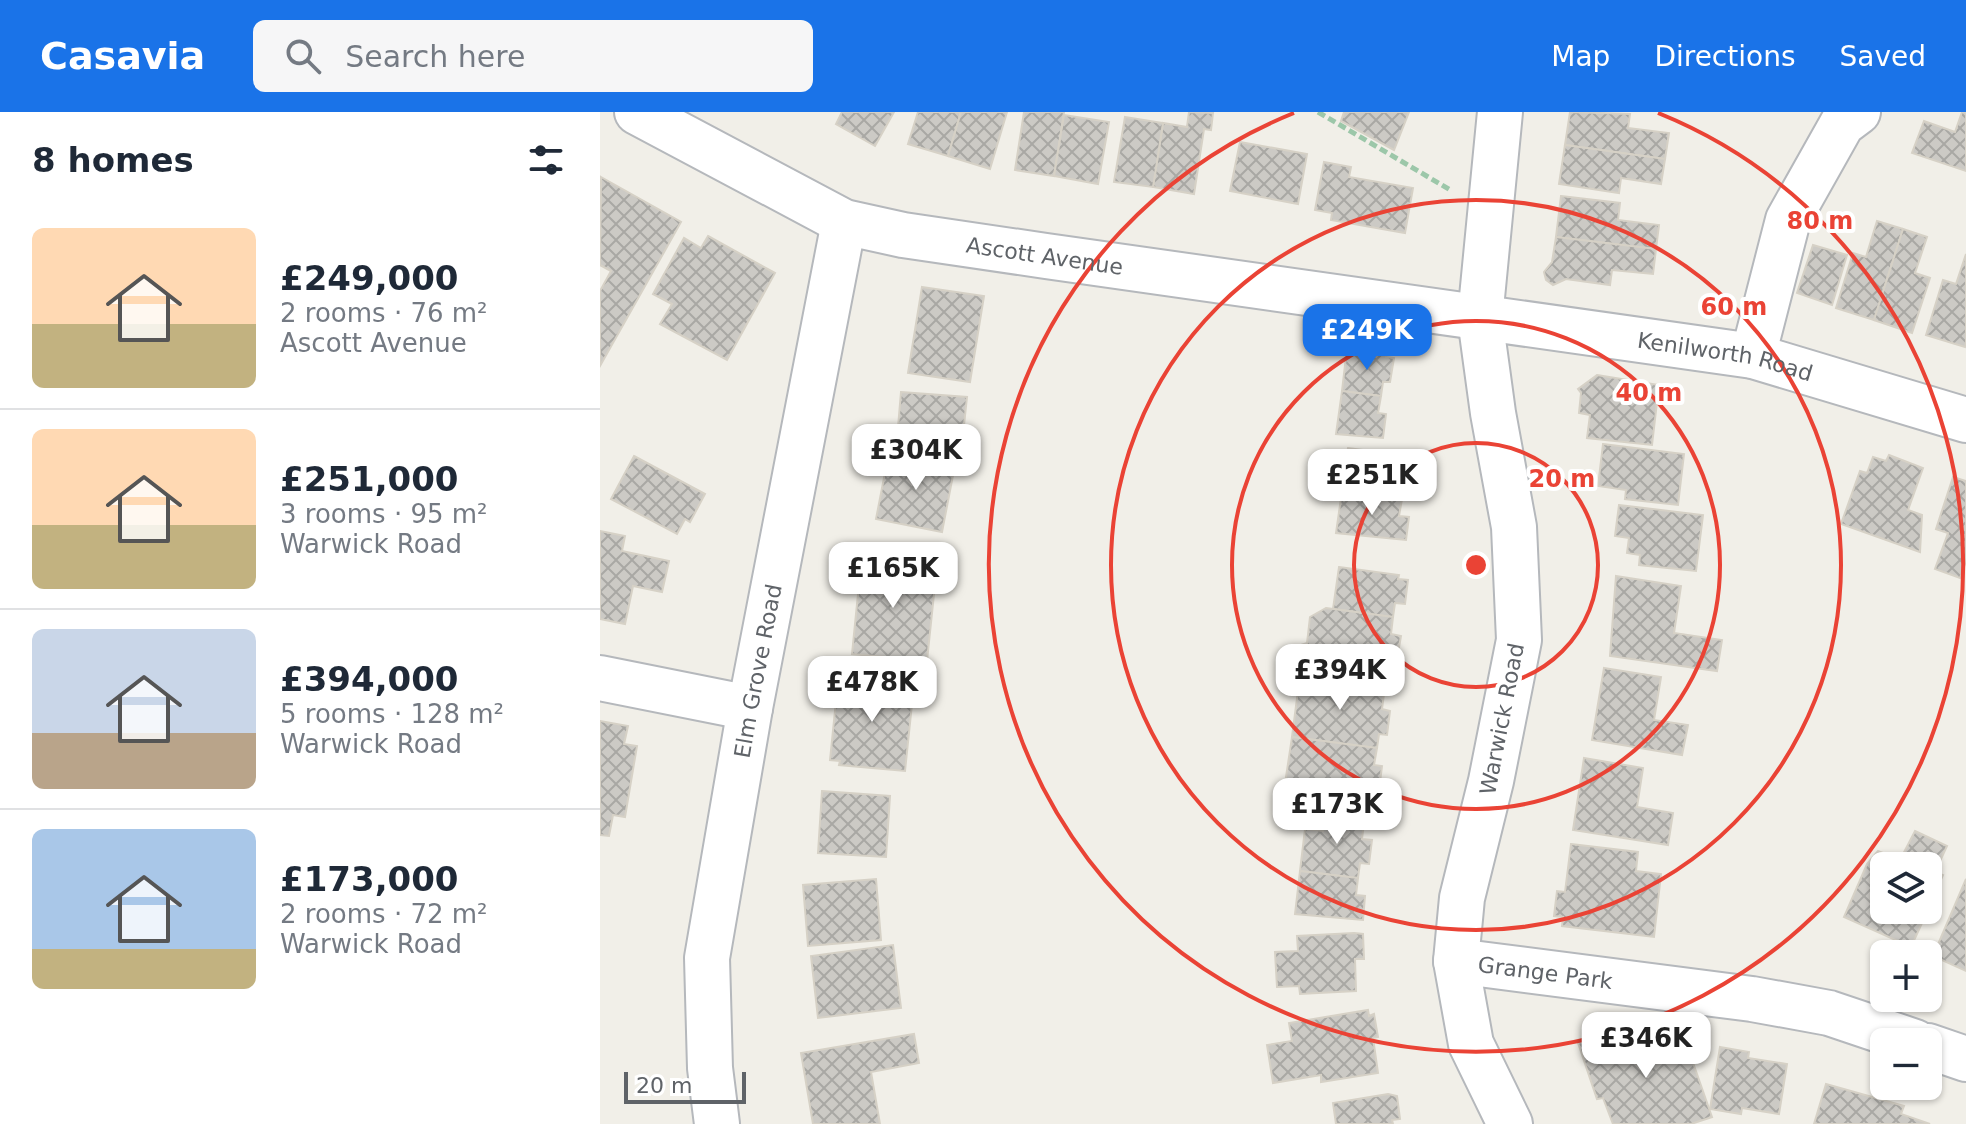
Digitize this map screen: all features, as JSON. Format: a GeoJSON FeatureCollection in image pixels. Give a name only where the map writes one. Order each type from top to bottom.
{"type":"FeatureCollection","features":[{"type":"Feature","properties":{"kind":"street","name":"Ascott Avenue"},"geometry":{"type":"LineString","coordinates":[[637,112],[844,222],[903,235],[1480,318]]}},
{"type":"Feature","properties":{"kind":"street","name":"Warwick Road"},"geometry":{"type":"LineString","coordinates":[[1500,112],[1480,318],[1493,413],[1514,527],[1519,640],[1491,781],[1462,898],[1456,961],[1471,1044],[1510,1124]]}},
{"type":"Feature","properties":{"kind":"street"},"geometry":{"type":"LineString","coordinates":[[1753,356],[1788,220],[1842,124],[1858,112]]}},
{"type":"Feature","properties":{"kind":"street","name":"Elm Grove Road"},"geometry":{"type":"LineString","coordinates":[[717,1124],[710,1068],[707,958],[750,708],[844,222]]}},
{"type":"Feature","properties":{"kind":"street","name":"Kenilworth Road"},"geometry":{"type":"LineString","coordinates":[[1480,318],[1753,356],[1966,420]]}},
{"type":"Feature","properties":{"kind":"street"},"geometry":{"type":"LineString","coordinates":[[600,678],[750,708]]}},
{"type":"Feature","properties":{"kind":"street","name":"Grange Park"},"geometry":{"type":"LineString","coordinates":[[1456,961],[1752,999],[1829,1013],[1873,1028]]}},
{"type":"Feature","properties":{"kind":"street"},"geometry":{"type":"LineString","coordinates":[[1942,1051],[1966,1059]]}},
{"type":"Feature","properties":{"kind":"path"},"geometry":{"type":"LineString","coordinates":[[1318,112],[1490,214]]}},
{"type":"Feature","properties":{"kind":"building"},"geometry":{"type":"Polygon","coordinates":[[[842,112],[894,112],[875,146],[836,124],[842,112]]]}},
{"type":"Feature","properties":{"kind":"building"},"geometry":{"type":"Polygon","coordinates":[[[918,112],[961,112],[948,156],[908,144],[918,112]]]}},
{"type":"Feature","properties":{"kind":"building"},"geometry":{"type":"Polygon","coordinates":[[[961,112],[1007,112],[990,169],[948,156],[961,112]]]}},
{"type":"Feature","properties":{"kind":"building"},"geometry":{"type":"Polygon","coordinates":[[[1024,112],[1064,112],[1054,176],[1015,170],[1024,112]]]}},
{"type":"Feature","properties":{"kind":"building"},"geometry":{"type":"Polygon","coordinates":[[[1189,112],[1213,113],[1211,130],[1204,129],[1194,194],[1153,187],[1163,123],[1187,127],[1189,112]]]}},
{"type":"Feature","properties":{"kind":"building"},"geometry":{"type":"Polygon","coordinates":[[[1344,112],[1409,112],[1394,150],[1341,121],[1344,112]]]}},
{"type":"Feature","properties":{"kind":"building"},"geometry":{"type":"Polygon","coordinates":[[[1570,112],[1630,114],[1628,128],[1669,133],[1665,159],[1565,145],[1570,112]]]}},
{"type":"Feature","properties":{"kind":"building"},"geometry":{"type":"Polygon","coordinates":[[[1962,112],[1966,112],[1966,171],[1912,153],[1924,121],[1955,132],[1962,112]]]}},
{"type":"Feature","properties":{"kind":"building"},"geometry":{"type":"Polygon","coordinates":[[[1064,115],[1109,122],[1098,184],[1054,176],[1064,115]]]}},
{"type":"Feature","properties":{"kind":"building"},"geometry":{"type":"Polygon","coordinates":[[[1125,117],[1163,123],[1153,187],[1114,182],[1125,117]]]}},
{"type":"Feature","properties":{"kind":"building"},"geometry":{"type":"Polygon","coordinates":[[[1240,142],[1307,154],[1298,204],[1230,191],[1240,142]]]}},
{"type":"Feature","properties":{"kind":"building"},"geometry":{"type":"Polygon","coordinates":[[[1565,145],[1665,159],[1661,184],[1621,178],[1619,193],[1559,184],[1565,145]]]}},
{"type":"Feature","properties":{"kind":"building"},"geometry":{"type":"Polygon","coordinates":[[[1324,162],[1351,167],[1349,177],[1413,188],[1405,233],[1331,220],[1332,213],[1315,210],[1324,162]]]}},
{"type":"Feature","properties":{"kind":"building"},"geometry":{"type":"Polygon","coordinates":[[[601,177],[681,222],[600,366],[600,291],[611,271],[600,265],[601,177]]]}},
{"type":"Feature","properties":{"kind":"building"},"geometry":{"type":"Polygon","coordinates":[[[1561,196],[1620,203],[1618,220],[1659,225],[1656,249],[1556,237],[1561,196]]]}},
{"type":"Feature","properties":{"kind":"building"},"geometry":{"type":"Polygon","coordinates":[[[1877,221],[1903,229],[1874,320],[1836,308],[1853,253],[1866,257],[1877,221]]]}},
{"type":"Feature","properties":{"kind":"building"},"geometry":{"type":"Polygon","coordinates":[[[1903,229],[1927,237],[1915,273],[1930,278],[1912,333],[1874,320],[1903,229]]]}},
{"type":"Feature","properties":{"kind":"building"},"geometry":{"type":"Polygon","coordinates":[[[708,236],[775,273],[727,360],[660,324],[672,304],[653,294],[684,238],[701,248],[708,236]]]}},
{"type":"Feature","properties":{"kind":"building"},"geometry":{"type":"Polygon","coordinates":[[[1556,237],[1656,249],[1653,274],[1612,270],[1610,285],[1566,279],[1553,285],[1546,280],[1544,272],[1552,262],[1556,237]]]}},
{"type":"Feature","properties":{"kind":"building"},"geometry":{"type":"Polygon","coordinates":[[[1813,245],[1847,255],[1832,305],[1797,293],[1813,245]]]}},
{"type":"Feature","properties":{"kind":"building"},"geometry":{"type":"Polygon","coordinates":[[[1966,254],[1965,347],[1926,335],[1943,280],[1956,284],[1966,254]]]}},
{"type":"Feature","properties":{"kind":"building"},"geometry":{"type":"Polygon","coordinates":[[[922,287],[984,296],[970,382],[908,373],[922,287]]]}},
{"type":"Feature","properties":{"kind":"building"},"geometry":{"type":"Polygon","coordinates":[[[1347,348],[1387,353],[1386,357],[1394,358],[1390,382],[1383,382],[1381,396],[1342,391],[1347,348]]]}},
{"type":"Feature","properties":{"kind":"building"},"geometry":{"type":"Polygon","coordinates":[[[1597,375],[1659,385],[1652,445],[1587,438],[1590,415],[1579,413],[1581,393],[1578,389],[1597,375]]]}},
{"type":"Feature","properties":{"kind":"building"},"geometry":{"type":"Polygon","coordinates":[[[1342,391],[1381,396],[1378,413],[1386,414],[1383,438],[1336,434],[1342,391]]]}},
{"type":"Feature","properties":{"kind":"building"},"geometry":{"type":"Polygon","coordinates":[[[901,392],[967,397],[962,444],[897,439],[901,392]]]}},
{"type":"Feature","properties":{"kind":"building"},"geometry":{"type":"Polygon","coordinates":[[[1603,444],[1684,454],[1678,505],[1625,499],[1626,490],[1598,486],[1603,444]]]}},
{"type":"Feature","properties":{"kind":"building"},"geometry":{"type":"Polygon","coordinates":[[[1348,448],[1408,456],[1407,462],[1416,463],[1413,486],[1404,484],[1402,499],[1342,491],[1348,448]]]}},
{"type":"Feature","properties":{"kind":"building"},"geometry":{"type":"Polygon","coordinates":[[[889,452],[955,465],[942,532],[876,519],[889,452]]]}},
{"type":"Feature","properties":{"kind":"building"},"geometry":{"type":"Polygon","coordinates":[[[1889,455],[1923,468],[1908,510],[1922,515],[1920,552],[1841,524],[1860,471],[1867,473],[1873,457],[1886,461],[1889,455]]]}},
{"type":"Feature","properties":{"kind":"building"},"geometry":{"type":"Polygon","coordinates":[[[634,456],[705,494],[690,522],[685,519],[677,534],[611,499],[634,456]]]}},
{"type":"Feature","properties":{"kind":"building"},"geometry":{"type":"Polygon","coordinates":[[[1953,477],[1966,481],[1966,561],[1960,578],[1935,569],[1948,533],[1936,529],[1953,477]]]}},
{"type":"Feature","properties":{"kind":"building"},"geometry":{"type":"Polygon","coordinates":[[[1342,491],[1402,499],[1399,516],[1409,517],[1406,540],[1336,533],[1342,491]]]}},
{"type":"Feature","properties":{"kind":"building"},"geometry":{"type":"Polygon","coordinates":[[[1619,505],[1703,515],[1696,571],[1639,565],[1640,555],[1627,553],[1629,538],[1615,536],[1619,505]]]}},
{"type":"Feature","properties":{"kind":"building"},"geometry":{"type":"Polygon","coordinates":[[[600,531],[625,536],[622,551],[669,561],[662,592],[633,586],[625,624],[600,619],[600,531]]]}},
{"type":"Feature","properties":{"kind":"building"},"geometry":{"type":"Polygon","coordinates":[[[869,553],[906,557],[905,572],[936,575],[927,661],[852,654],[860,574],[866,574],[869,553]]]}},
{"type":"Feature","properties":{"kind":"building"},"geometry":{"type":"Polygon","coordinates":[[[1339,567],[1399,575],[1398,579],[1408,580],[1405,604],[1395,603],[1393,617],[1333,609],[1339,567]]]}},
{"type":"Feature","properties":{"kind":"building"},"geometry":{"type":"Polygon","coordinates":[[[1616,576],[1681,586],[1674,633],[1722,640],[1717,671],[1610,656],[1616,576]]]}},
{"type":"Feature","properties":{"kind":"building"},"geometry":{"type":"Polygon","coordinates":[[[1326,608],[1393,617],[1391,634],[1401,636],[1397,659],[1388,658],[1385,679],[1297,666],[1292,654],[1295,647],[1307,643],[1310,617],[1326,608]]]}},
{"type":"Feature","properties":{"kind":"building"},"geometry":{"type":"Polygon","coordinates":[[[1604,668],[1661,677],[1654,720],[1688,725],[1682,755],[1592,740],[1604,668]]]}},
{"type":"Feature","properties":{"kind":"building"},"geometry":{"type":"Polygon","coordinates":[[[1300,675],[1385,686],[1382,709],[1390,711],[1387,735],[1379,734],[1377,748],[1292,737],[1300,675]]]}},
{"type":"Feature","properties":{"kind":"building"},"geometry":{"type":"Polygon","coordinates":[[[848,679],[914,685],[905,771],[839,765],[840,761],[830,760],[838,681],[847,682],[848,679]]]}},
{"type":"Feature","properties":{"kind":"building"},"geometry":{"type":"Polygon","coordinates":[[[600,721],[628,726],[624,744],[637,746],[625,817],[613,815],[609,836],[600,835],[600,721]]]}},
{"type":"Feature","properties":{"kind":"building"},"geometry":{"type":"Polygon","coordinates":[[[1292,737],[1377,748],[1374,765],[1382,766],[1379,790],[1367,790],[1364,807],[1283,797],[1292,737]]]}},
{"type":"Feature","properties":{"kind":"building"},"geometry":{"type":"Polygon","coordinates":[[[1584,758],[1643,768],[1637,807],[1673,813],[1668,845],[1573,830],[1584,758]]]}},
{"type":"Feature","properties":{"kind":"building"},"geometry":{"type":"Polygon","coordinates":[[[822,791],[890,796],[886,857],[818,853],[822,791]]]}},
{"type":"Feature","properties":{"kind":"building"},"geometry":{"type":"Polygon","coordinates":[[[1325,811],[1365,815],[1362,839],[1372,840],[1369,864],[1360,863],[1358,878],[1300,871],[1305,829],[1323,831],[1325,811]]]}},
{"type":"Feature","properties":{"kind":"building"},"geometry":{"type":"Polygon","coordinates":[[[1915,831],[1947,846],[1942,857],[1942,852],[1904,852],[1915,831]]]}},
{"type":"Feature","properties":{"kind":"building"},"geometry":{"type":"Polygon","coordinates":[[[1571,844],[1638,852],[1636,871],[1661,874],[1654,937],[1562,926],[1563,917],[1554,916],[1557,891],[1565,892],[1571,844]]]}},
{"type":"Feature","properties":{"kind":"building"},"geometry":{"type":"Polygon","coordinates":[[[1870,860],[1870,924],[1922,924],[1914,940],[1895,940],[1844,917],[1870,860]]]}},
{"type":"Feature","properties":{"kind":"building"},"geometry":{"type":"Polygon","coordinates":[[[1300,871],[1358,878],[1356,895],[1365,896],[1363,920],[1295,914],[1300,871]]]}},
{"type":"Feature","properties":{"kind":"building"},"geometry":{"type":"Polygon","coordinates":[[[876,879],[881,940],[808,946],[803,885],[876,879]]]}},
{"type":"Feature","properties":{"kind":"building"},"geometry":{"type":"Polygon","coordinates":[[[1966,879],[1966,971],[1942,960],[1940,940],[1966,879]]]}},
{"type":"Feature","properties":{"kind":"building"},"geometry":{"type":"Polygon","coordinates":[[[1363,934],[1364,959],[1355,959],[1356,991],[1300,994],[1299,986],[1277,987],[1275,952],[1298,951],[1297,936],[1363,934]]]}},
{"type":"Feature","properties":{"kind":"building"},"geometry":{"type":"Polygon","coordinates":[[[893,945],[901,1008],[818,1018],[811,956],[893,945]]]}},
{"type":"Feature","properties":{"kind":"building"},"geometry":{"type":"Polygon","coordinates":[[[1368,1010],[1369,1016],[1374,1014],[1378,1037],[1373,1038],[1378,1073],[1321,1082],[1321,1075],[1273,1083],[1267,1045],[1292,1041],[1289,1023],[1368,1010]]]}},
{"type":"Feature","properties":{"kind":"building"},"geometry":{"type":"Polygon","coordinates":[[[1658,1031],[1664,1042],[1683,1034],[1712,1117],[1691,1124],[1613,1124],[1603,1098],[1597,1099],[1578,1043],[1605,1034],[1611,1047],[1658,1031]]]}},
{"type":"Feature","properties":{"kind":"building"},"geometry":{"type":"Polygon","coordinates":[[[914,1034],[919,1063],[871,1072],[880,1124],[813,1124],[801,1053],[914,1034]]]}},
{"type":"Feature","properties":{"kind":"building"},"geometry":{"type":"Polygon","coordinates":[[[1720,1047],[1749,1052],[1748,1058],[1787,1064],[1779,1114],[1742,1108],[1741,1114],[1710,1109],[1720,1047]]]}},
{"type":"Feature","properties":{"kind":"building"},"geometry":{"type":"Polygon","coordinates":[[[1826,1084],[1870,1096],[1870,1100],[1904,1106],[1901,1114],[1930,1124],[1814,1124],[1826,1084]]]}},
{"type":"Feature","properties":{"kind":"building"},"geometry":{"type":"Polygon","coordinates":[[[1388,1094],[1397,1096],[1400,1119],[1392,1120],[1393,1124],[1336,1124],[1333,1103],[1388,1094]]]}}]}
